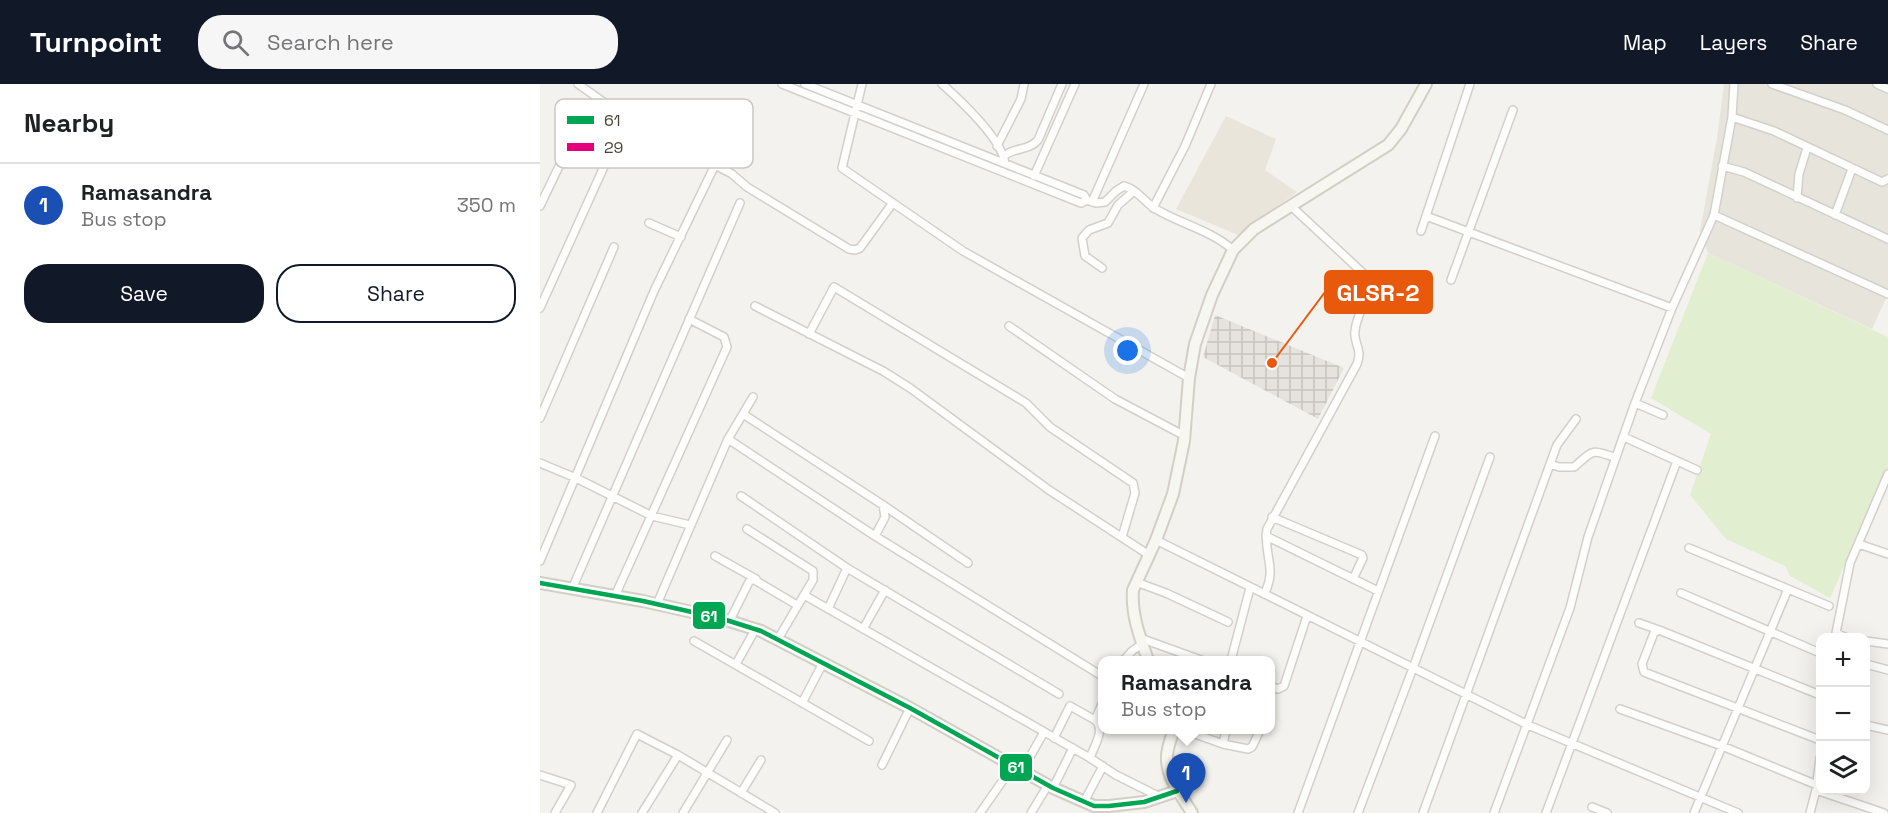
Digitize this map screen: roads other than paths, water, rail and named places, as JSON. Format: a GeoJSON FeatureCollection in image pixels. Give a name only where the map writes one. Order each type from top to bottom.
{"type":"FeatureCollection","features":[{"type":"Feature","properties":{"kind":"street"},"geometry":{"type":"LineString","coordinates":[[578,84],[599,99]]}},
{"type":"Feature","properties":{"kind":"street"},"geometry":{"type":"LineString","coordinates":[[782,84],[1081,203],[1105,202],[1124,186],[1134,191],[1153,208],[1220,238],[1233,250]]}},
{"type":"Feature","properties":{"kind":"street"},"geometry":{"type":"LineString","coordinates":[[805,84],[1004,159],[1034,176],[1084,195],[1090,201]]}},
{"type":"Feature","properties":{"kind":"street"},"geometry":{"type":"LineString","coordinates":[[862,84],[842,168],[963,251],[1190,378]]}},
{"type":"Feature","properties":{"kind":"street"},"geometry":{"type":"LineString","coordinates":[[942,84],[982,124],[1004,159]]}},
{"type":"Feature","properties":{"kind":"street"},"geometry":{"type":"LineString","coordinates":[[997,146],[1022,99],[1024,84]]}},
{"type":"Feature","properties":{"kind":"street"},"geometry":{"type":"LineString","coordinates":[[1004,159],[1012,149],[1034,145],[1038,140],[1062,84]]}},
{"type":"Feature","properties":{"kind":"street"},"geometry":{"type":"LineString","coordinates":[[1034,176],[1075,84]]}},
{"type":"Feature","properties":{"kind":"street"},"geometry":{"type":"LineString","coordinates":[[1090,201],[1144,84]]}},
{"type":"Feature","properties":{"kind":"street"},"geometry":{"type":"LineString","coordinates":[[1153,208],[1185,146],[1211,84]]}},
{"type":"Feature","properties":{"kind":"street"},"geometry":{"type":"LineString","coordinates":[[1147,656],[1141,641],[1133,599],[1136,582],[1156,540],[1176,484],[1185,436],[1195,344],[1212,295],[1233,250],[1254,229],[1395,138],[1426,84]]}},
{"type":"Feature","properties":{"kind":"street"},"geometry":{"type":"LineString","coordinates":[[1421,231],[1470,84]]}},
{"type":"Feature","properties":{"kind":"street"},"geometry":{"type":"LineString","coordinates":[[1494,813],[1570,608],[1588,537],[1635,403],[1672,308],[1714,215],[1732,117],[1734,84]]}},
{"type":"Feature","properties":{"kind":"street"},"geometry":{"type":"LineString","coordinates":[[1772,84],[1845,110],[1888,130]]}},
{"type":"Feature","properties":{"kind":"street"},"geometry":{"type":"LineString","coordinates":[[1877,84],[1888,89]]}},
{"type":"Feature","properties":{"kind":"street"},"geometry":{"type":"LineString","coordinates":[[1451,280],[1513,110]]}},
{"type":"Feature","properties":{"kind":"street"},"geometry":{"type":"LineString","coordinates":[[1732,117],[1774,131],[1882,182],[1888,180]]}},
{"type":"Feature","properties":{"kind":"street"},"geometry":{"type":"LineString","coordinates":[[1797,198],[1799,174],[1807,148]]}},
{"type":"Feature","properties":{"kind":"street"},"geometry":{"type":"LineString","coordinates":[[1722,166],[1744,172],[1888,238]]}},
{"type":"Feature","properties":{"kind":"street"},"geometry":{"type":"LineString","coordinates":[[540,206],[558,168]]}},
{"type":"Feature","properties":{"kind":"street"},"geometry":{"type":"LineString","coordinates":[[540,308],[542,297],[603,168]]}},
{"type":"Feature","properties":{"kind":"street"},"geometry":{"type":"LineString","coordinates":[[540,561],[654,291],[714,168]]}},
{"type":"Feature","properties":{"kind":"street"},"geometry":{"type":"LineString","coordinates":[[721,168],[747,187],[852,250],[860,248],[892,204]]}},
{"type":"Feature","properties":{"kind":"street"},"geometry":{"type":"LineString","coordinates":[[1835,214],[1852,169]]}},
{"type":"Feature","properties":{"kind":"street"},"geometry":{"type":"LineString","coordinates":[[1102,268],[1085,256],[1082,238],[1089,230],[1108,223],[1118,205],[1134,191]]}},
{"type":"Feature","properties":{"kind":"street"},"geometry":{"type":"LineString","coordinates":[[572,589],[740,203]]}},
{"type":"Feature","properties":{"kind":"street"},"geometry":{"type":"LineString","coordinates":[[1264,594],[1271,578],[1266,536],[1272,517],[1357,364],[1360,353],[1355,329],[1368,284],[1364,274],[1291,206]]}},
{"type":"Feature","properties":{"kind":"street"},"geometry":{"type":"LineString","coordinates":[[1714,215],[1888,294]]}},
{"type":"Feature","properties":{"kind":"street"},"geometry":{"type":"LineString","coordinates":[[1426,216],[1672,308]]}},
{"type":"Feature","properties":{"kind":"street"},"geometry":{"type":"LineString","coordinates":[[649,223],[681,237]]}},
{"type":"Feature","properties":{"kind":"street"},"geometry":{"type":"LineString","coordinates":[[540,418],[614,247]]}},
{"type":"Feature","properties":{"kind":"street"},"geometry":{"type":"LineString","coordinates":[[809,334],[834,287],[1026,403],[1050,427],[1135,486],[1133,503],[1122,537]]}},
{"type":"Feature","properties":{"kind":"street"},"geometry":{"type":"LineString","coordinates":[[755,306],[883,371],[910,388],[1049,490],[1149,555]]}},
{"type":"Feature","properties":{"kind":"street"},"geometry":{"type":"LineString","coordinates":[[615,596],[727,347],[724,337],[689,320]]}},
{"type":"Feature","properties":{"kind":"street"},"geometry":{"type":"LineString","coordinates":[[1009,326],[1115,399],[1185,436]]}},
{"type":"Feature","properties":{"kind":"street"},"geometry":{"type":"LineString","coordinates":[[657,604],[728,439],[753,397]]}},
{"type":"Feature","properties":{"kind":"street"},"geometry":{"type":"LineString","coordinates":[[1635,403],[1663,415]]}},
{"type":"Feature","properties":{"kind":"street"},"geometry":{"type":"LineString","coordinates":[[743,414],[968,563]]}},
{"type":"Feature","properties":{"kind":"street"},"geometry":{"type":"LineString","coordinates":[[1423,813],[1550,464],[1557,446],[1576,419]]}},
{"type":"Feature","properties":{"kind":"street"},"geometry":{"type":"LineString","coordinates":[[1298,813],[1435,436]]}},
{"type":"Feature","properties":{"kind":"street"},"geometry":{"type":"LineString","coordinates":[[1624,437],[1697,470]]}},
{"type":"Feature","properties":{"kind":"street"},"geometry":{"type":"LineString","coordinates":[[728,439],[875,536],[1098,674]]}},
{"type":"Feature","properties":{"kind":"street"},"geometry":{"type":"LineString","coordinates":[[1550,464],[1567,468],[1574,467],[1589,452],[1616,458]]}},
{"type":"Feature","properties":{"kind":"street"},"geometry":{"type":"LineString","coordinates":[[1358,813],[1490,457]]}},
{"type":"Feature","properties":{"kind":"street"},"geometry":{"type":"LineString","coordinates":[[1546,813],[1677,461]]}},
{"type":"Feature","properties":{"kind":"street"},"geometry":{"type":"LineString","coordinates":[[540,463],[576,478],[652,516],[690,525]]}},
{"type":"Feature","properties":{"kind":"street"},"geometry":{"type":"LineString","coordinates":[[1835,633],[1850,563],[1888,474]]}},
{"type":"Feature","properties":{"kind":"street"},"geometry":{"type":"LineString","coordinates":[[741,496],[847,568],[1059,694]]}},
{"type":"Feature","properties":{"kind":"street"},"geometry":{"type":"LineString","coordinates":[[875,536],[885,517],[883,505]]}},
{"type":"Feature","properties":{"kind":"street"},"geometry":{"type":"LineString","coordinates":[[1272,517],[1362,555],[1363,558],[1353,579]]}},
{"type":"Feature","properties":{"kind":"street"},"geometry":{"type":"LineString","coordinates":[[747,529],[813,571],[813,580],[778,639]]}},
{"type":"Feature","properties":{"kind":"street"},"geometry":{"type":"LineString","coordinates":[[1266,536],[1378,591]]}},
{"type":"Feature","properties":{"kind":"street"},"geometry":{"type":"LineString","coordinates":[[1156,540],[1528,725],[1738,813]]}},
{"type":"Feature","properties":{"kind":"street"},"geometry":{"type":"LineString","coordinates":[[1859,544],[1888,554]]}},
{"type":"Feature","properties":{"kind":"street"},"geometry":{"type":"LineString","coordinates":[[1689,548],[1829,606]]}},
{"type":"Feature","properties":{"kind":"street"},"geometry":{"type":"LineString","coordinates":[[716,556],[797,605]]}},
{"type":"Feature","properties":{"kind":"street"},"geometry":{"type":"LineString","coordinates":[[828,609],[847,568]]}},
{"type":"Feature","properties":{"kind":"street"},"geometry":{"type":"LineString","coordinates":[[729,622],[749,582],[756,579]]}},
{"type":"Feature","properties":{"kind":"street"},"geometry":{"type":"LineString","coordinates":[[1136,582],[1166,593],[1228,622]]}},
{"type":"Feature","properties":{"kind":"street"},"geometry":{"type":"LineString","coordinates":[[540,583],[657,604],[729,622],[778,639],[910,708],[1051,786],[1094,806],[1142,807],[1177,791]]}},
{"type":"Feature","properties":{"kind":"street"},"geometry":{"type":"LineString","coordinates":[[1232,656],[1250,588]]}},
{"type":"Feature","properties":{"kind":"street"},"geometry":{"type":"LineString","coordinates":[[1694,813],[1788,589]]}},
{"type":"Feature","properties":{"kind":"street"},"geometry":{"type":"LineString","coordinates":[[863,628],[885,590]]}},
{"type":"Feature","properties":{"kind":"street"},"geometry":{"type":"LineString","coordinates":[[1681,593],[1816,651]]}},
{"type":"Feature","properties":{"kind":"street"},"geometry":{"type":"LineString","coordinates":[[804,595],[1160,797]]}},
{"type":"Feature","properties":{"kind":"street"},"geometry":{"type":"LineString","coordinates":[[1275,688],[1284,686],[1307,616]]}},
{"type":"Feature","properties":{"kind":"street"},"geometry":{"type":"LineString","coordinates":[[1639,623],[1816,693]]}},
{"type":"Feature","properties":{"kind":"street"},"geometry":{"type":"LineString","coordinates":[[736,664],[755,630]]}},
{"type":"Feature","properties":{"kind":"street"},"geometry":{"type":"LineString","coordinates":[[1659,630],[1654,633],[1642,664],[1644,672],[1816,738]]}},
{"type":"Feature","properties":{"kind":"street"},"geometry":{"type":"LineString","coordinates":[[694,641],[869,741]]}},
{"type":"Feature","properties":{"kind":"street"},"geometry":{"type":"LineString","coordinates":[[1128,656],[1141,641]]}},
{"type":"Feature","properties":{"kind":"street"},"geometry":{"type":"LineString","coordinates":[[1141,641],[1188,656]]}},
{"type":"Feature","properties":{"kind":"street"},"geometry":{"type":"LineString","coordinates":[[1870,642],[1888,645]]}},
{"type":"Feature","properties":{"kind":"street"},"geometry":{"type":"LineString","coordinates":[[802,703],[823,663]]}},
{"type":"Feature","properties":{"kind":"street"},"geometry":{"type":"LineString","coordinates":[[1870,665],[1888,670]]}},
{"type":"Feature","properties":{"kind":"street"},"geometry":{"type":"LineString","coordinates":[[1054,738],[1070,706],[1098,722]]}},
{"type":"Feature","properties":{"kind":"street"},"geometry":{"type":"LineString","coordinates":[[882,765],[910,708]]}},
{"type":"Feature","properties":{"kind":"street"},"geometry":{"type":"LineString","coordinates":[[1620,709],[1722,746],[1816,788]]}},
{"type":"Feature","properties":{"kind":"street"},"geometry":{"type":"LineString","coordinates":[[1095,720],[1098,713]]}},
{"type":"Feature","properties":{"kind":"street"},"geometry":{"type":"LineString","coordinates":[[1870,726],[1888,730]]}},
{"type":"Feature","properties":{"kind":"street"},"geometry":{"type":"LineString","coordinates":[[981,813],[1044,732]]}},
{"type":"Feature","properties":{"kind":"street"},"geometry":{"type":"LineString","coordinates":[[597,813],[637,734],[678,755],[775,813]]}},
{"type":"Feature","properties":{"kind":"street"},"geometry":{"type":"LineString","coordinates":[[1089,758],[1098,734]]}},
{"type":"Feature","properties":{"kind":"street"},"geometry":{"type":"LineString","coordinates":[[1173,734],[1167,760],[1177,791],[1192,813]]}},
{"type":"Feature","properties":{"kind":"street"},"geometry":{"type":"LineString","coordinates":[[1197,734],[1222,744],[1248,749],[1252,747],[1258,734]]}},
{"type":"Feature","properties":{"kind":"street"},"geometry":{"type":"LineString","coordinates":[[1222,744],[1225,734]]}},
{"type":"Feature","properties":{"kind":"street"},"geometry":{"type":"LineString","coordinates":[[683,813],[727,740]]}},
{"type":"Feature","properties":{"kind":"street"},"geometry":{"type":"LineString","coordinates":[[1030,813],[1051,786],[1073,748]]}},
{"type":"Feature","properties":{"kind":"street"},"geometry":{"type":"LineString","coordinates":[[642,813],[678,755]]}},
{"type":"Feature","properties":{"kind":"street"},"geometry":{"type":"LineString","coordinates":[[741,793],[760,760]]}},
{"type":"Feature","properties":{"kind":"street"},"geometry":{"type":"LineString","coordinates":[[1084,802],[1103,766]]}},
{"type":"Feature","properties":{"kind":"street"},"geometry":{"type":"LineString","coordinates":[[540,775],[571,785],[555,813]]}},
{"type":"Feature","properties":{"kind":"street"},"geometry":{"type":"LineString","coordinates":[[1810,813],[1816,792]]}},
{"type":"Feature","properties":{"kind":"street"},"geometry":{"type":"LineString","coordinates":[[1836,795],[1884,813]]}},
{"type":"Feature","properties":{"kind":"street"},"geometry":{"type":"LineString","coordinates":[[1592,807],[1607,813]]}},
{"type":"Feature","properties":{"kind":"place","name":"GLSR-2"},"geometry":{"type":"Point","coordinates":[1272,363]}},
{"type":"Feature","properties":{"kind":"place","name":"Ramasandra"},"geometry":{"type":"Point","coordinates":[1186,803]}}]}
